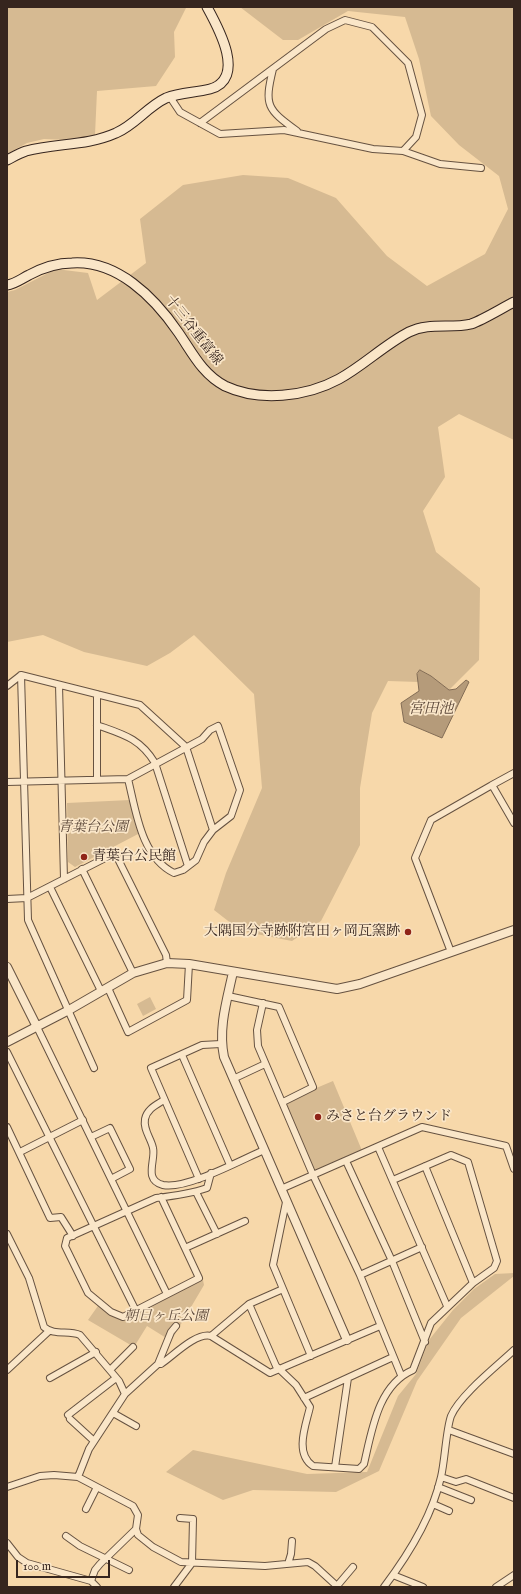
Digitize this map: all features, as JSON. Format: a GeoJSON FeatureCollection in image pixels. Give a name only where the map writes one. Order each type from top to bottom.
{"type":"FeatureCollection","features":[{"type":"Feature","properties":{"kind":"main road"},"geometry":{"type":"LineString","coordinates":[[7,160],[26,151],[96,140],[117,133],[141,117],[156,104],[170,97],[183,92],[212,88],[219,84],[226,75],[230,66],[229,56],[207,7]]}},
{"type":"Feature","properties":{"kind":"main road","name":"十三谷重富線"},"geometry":{"type":"LineString","coordinates":[[7,285],[12,284],[43,268],[62,264],[82,263],[110,268],[124,276],[156,304],[168,317],[203,370],[213,379],[238,391],[256,395],[272,396],[309,390],[338,380],[409,332],[428,326],[472,324],[514,302]]}},
{"type":"Feature","properties":{"kind":"street"},"geometry":{"type":"LineString","coordinates":[[200,123],[326,29],[345,20],[372,27],[408,63],[422,115],[416,137],[403,151]]}},
{"type":"Feature","properties":{"kind":"street"},"geometry":{"type":"LineString","coordinates":[[273,69],[268,88],[267,101],[281,121],[299,133]]}},
{"type":"Feature","properties":{"kind":"street"},"geometry":{"type":"LineString","coordinates":[[170,97],[180,112],[220,134],[284,130],[373,149],[403,151],[440,164],[481,168]]}},
{"type":"Feature","properties":{"kind":"street"},"geometry":{"type":"LineString","coordinates":[[21,675],[140,705],[186,747],[213,830]]}},
{"type":"Feature","properties":{"kind":"street"},"geometry":{"type":"LineString","coordinates":[[7,686],[21,675]]}},
{"type":"Feature","properties":{"kind":"street"},"geometry":{"type":"LineString","coordinates":[[21,675],[28,920],[94,1068]]}},
{"type":"Feature","properties":{"kind":"street"},"geometry":{"type":"LineString","coordinates":[[59,685],[64,879]]}},
{"type":"Feature","properties":{"kind":"street"},"geometry":{"type":"LineString","coordinates":[[97,694],[97,779]]}},
{"type":"Feature","properties":{"kind":"street"},"geometry":{"type":"LineString","coordinates":[[97,725],[131,738],[143,746],[154,763],[188,866]]}},
{"type":"Feature","properties":{"kind":"street"},"geometry":{"type":"LineString","coordinates":[[7,782],[128,779],[154,763],[202,738],[210,730],[218,726],[240,790],[231,816],[213,830],[204,842],[196,860],[174,873],[166,869],[147,845],[128,779]]}},
{"type":"Feature","properties":{"kind":"street"},"geometry":{"type":"LineString","coordinates":[[451,952],[415,858],[431,820],[514,772]]}},
{"type":"Feature","properties":{"kind":"street"},"geometry":{"type":"LineString","coordinates":[[492,785],[514,823]]}},
{"type":"Feature","properties":{"kind":"street"},"geometry":{"type":"LineString","coordinates":[[7,899],[27,898],[115,853],[166,955],[167,963]]}},
{"type":"Feature","properties":{"kind":"street"},"geometry":{"type":"LineString","coordinates":[[82,869],[133,973]]}},
{"type":"Feature","properties":{"kind":"street"},"geometry":{"type":"LineString","coordinates":[[50,887],[104,990],[128,1032],[187,1000],[189,964]]}},
{"type":"Feature","properties":{"kind":"street"},"geometry":{"type":"LineString","coordinates":[[7,1042],[69,1010],[133,973],[167,963],[189,964],[337,989],[360,984],[514,930]]}},
{"type":"Feature","properties":{"kind":"street"},"geometry":{"type":"LineString","coordinates":[[7,967],[167,1294]]}},
{"type":"Feature","properties":{"kind":"street"},"geometry":{"type":"LineString","coordinates":[[233,972],[221,1028],[221,1044],[224,1057],[347,1340]]}},
{"type":"Feature","properties":{"kind":"street"},"geometry":{"type":"LineString","coordinates":[[228,996],[279,1007],[313,1088],[283,1102]]}},
{"type":"Feature","properties":{"kind":"street"},"geometry":{"type":"LineString","coordinates":[[263,1003],[257,1030],[258,1046],[314,1175],[360,1275],[401,1375]]}},
{"type":"Feature","properties":{"kind":"street"},"geometry":{"type":"LineString","coordinates":[[199,1179],[151,1068],[202,1045],[221,1044]]}},
{"type":"Feature","properties":{"kind":"street"},"geometry":{"type":"LineString","coordinates":[[7,1052],[136,1311]]}},
{"type":"Feature","properties":{"kind":"street"},"geometry":{"type":"LineString","coordinates":[[182,1055],[230,1165]]}},
{"type":"Feature","properties":{"kind":"street"},"geometry":{"type":"LineString","coordinates":[[233,1079],[265,1064]]}},
{"type":"Feature","properties":{"kind":"street"},"geometry":{"type":"LineString","coordinates":[[164,1100],[151,1108],[145,1119],[145,1126],[154,1149],[150,1166],[156,1182],[171,1186],[199,1179],[264,1150]]}},
{"type":"Feature","properties":{"kind":"street"},"geometry":{"type":"LineString","coordinates":[[20,1152],[83,1120]]}},
{"type":"Feature","properties":{"kind":"street"},"geometry":{"type":"LineString","coordinates":[[7,1126],[50,1218],[61,1217],[73,1236]]}},
{"type":"Feature","properties":{"kind":"street"},"geometry":{"type":"LineString","coordinates":[[91,1137],[110,1128],[130,1169],[111,1179]]}},
{"type":"Feature","properties":{"kind":"street"},"geometry":{"type":"LineString","coordinates":[[281,1189],[418,1128],[428,1128],[506,1146],[514,1169]]}},
{"type":"Feature","properties":{"kind":"street"},"geometry":{"type":"LineString","coordinates":[[378,1147],[447,1306]]}},
{"type":"Feature","properties":{"kind":"street"},"geometry":{"type":"LineString","coordinates":[[249,1304],[276,1366],[281,1370],[310,1407],[301,1449],[307,1462],[313,1466],[359,1469],[364,1464],[373,1425],[387,1392],[401,1375],[414,1370],[431,1323],[447,1306],[473,1283],[494,1268],[497,1261],[468,1162],[451,1155],[393,1180]]}},
{"type":"Feature","properties":{"kind":"street"},"geometry":{"type":"LineString","coordinates":[[346,1161],[392,1261],[425,1342]]}},
{"type":"Feature","properties":{"kind":"street"},"geometry":{"type":"LineString","coordinates":[[425,1166],[473,1283]]}},
{"type":"Feature","properties":{"kind":"street"},"geometry":{"type":"LineString","coordinates":[[161,1197],[199,1278],[124,1317],[110,1312],[88,1293],[65,1246],[67,1238],[161,1197],[181,1196],[207,1188],[211,1173]]}},
{"type":"Feature","properties":{"kind":"street"},"geometry":{"type":"LineString","coordinates":[[196,1192],[216,1234]]}},
{"type":"Feature","properties":{"kind":"street"},"geometry":{"type":"LineString","coordinates":[[286,1202],[273,1265],[311,1356]]}},
{"type":"Feature","properties":{"kind":"street"},"geometry":{"type":"LineString","coordinates":[[185,1248],[245,1221]]}},
{"type":"Feature","properties":{"kind":"street"},"geometry":{"type":"LineString","coordinates":[[7,1234],[29,1278],[41,1319],[49,1331],[80,1335],[110,1370],[125,1394]]}},
{"type":"Feature","properties":{"kind":"street"},"geometry":{"type":"LineString","coordinates":[[360,1275],[422,1247]]}},
{"type":"Feature","properties":{"kind":"street"},"geometry":{"type":"LineString","coordinates":[[211,1336],[249,1304],[283,1289]]}},
{"type":"Feature","properties":{"kind":"street"},"geometry":{"type":"LineString","coordinates":[[158,1364],[171,1332],[176,1326]]}},
{"type":"Feature","properties":{"kind":"street"},"geometry":{"type":"LineString","coordinates":[[78,1477],[89,1449],[125,1394],[158,1364],[161,1364],[193,1339],[208,1335],[211,1336],[270,1373],[281,1370],[380,1326]]}},
{"type":"Feature","properties":{"kind":"street"},"geometry":{"type":"LineString","coordinates":[[7,1370],[49,1331]]}},
{"type":"Feature","properties":{"kind":"street"},"geometry":{"type":"LineString","coordinates":[[110,1370],[133,1347]]}},
{"type":"Feature","properties":{"kind":"street"},"geometry":{"type":"LineString","coordinates":[[384,1587],[417,1538],[433,1504],[441,1478],[451,1417],[463,1399],[514,1350]]}},
{"type":"Feature","properties":{"kind":"street"},"geometry":{"type":"LineString","coordinates":[[50,1378],[96,1352]]}},
{"type":"Feature","properties":{"kind":"street"},"geometry":{"type":"LineString","coordinates":[[304,1398],[393,1357]]}},
{"type":"Feature","properties":{"kind":"street"},"geometry":{"type":"LineString","coordinates":[[94,1442],[69,1417],[116,1378]]}},
{"type":"Feature","properties":{"kind":"street"},"geometry":{"type":"LineString","coordinates":[[335,1467],[348,1378]]}},
{"type":"Feature","properties":{"kind":"street"},"geometry":{"type":"LineString","coordinates":[[113,1413],[136,1426]]}},
{"type":"Feature","properties":{"kind":"street"},"geometry":{"type":"LineString","coordinates":[[449,1430],[514,1454]]}},
{"type":"Feature","properties":{"kind":"street"},"geometry":{"type":"LineString","coordinates":[[7,1487],[40,1476],[54,1474],[78,1477],[133,1506],[138,1515],[136,1529],[138,1535],[164,1554],[181,1562],[265,1566],[308,1562],[315,1566],[338,1586],[353,1567]]}},
{"type":"Feature","properties":{"kind":"street"},"geometry":{"type":"LineString","coordinates":[[441,1478],[456,1482],[466,1479],[514,1498]]}},
{"type":"Feature","properties":{"kind":"street"},"geometry":{"type":"LineString","coordinates":[[86,1509],[97,1487]]}},
{"type":"Feature","properties":{"kind":"street"},"geometry":{"type":"LineString","coordinates":[[438,1487],[471,1500]]}},
{"type":"Feature","properties":{"kind":"street"},"geometry":{"type":"LineString","coordinates":[[433,1504],[449,1511]]}},
{"type":"Feature","properties":{"kind":"street"},"geometry":{"type":"LineString","coordinates":[[174,1587],[192,1563],[193,1519],[180,1518]]}},
{"type":"Feature","properties":{"kind":"street"},"geometry":{"type":"LineString","coordinates":[[7,1543],[18,1557],[28,1563],[93,1585],[95,1570],[136,1529]]}},
{"type":"Feature","properties":{"kind":"street"},"geometry":{"type":"LineString","coordinates":[[66,1536],[80,1546],[129,1570]]}},
{"type":"Feature","properties":{"kind":"street"},"geometry":{"type":"LineString","coordinates":[[288,1564],[291,1554],[292,1541]]}},
{"type":"Feature","properties":{"kind":"street"},"geometry":{"type":"LineString","coordinates":[[393,1575],[423,1587]]}},
{"type":"Feature","properties":{"kind":"street"},"geometry":{"type":"LineString","coordinates":[[496,1587],[514,1575]]}},
{"type":"Feature","properties":{"kind":"green space"},"geometry":{"type":"Polygon","coordinates":[[[7,7],[186,8],[174,32],[175,57],[156,86],[97,91],[95,135],[68,140],[44,139],[27,143],[7,154],[7,7]]]}},
{"type":"Feature","properties":{"kind":"green space"},"geometry":{"type":"Polygon","coordinates":[[[240,7],[514,7],[514,440],[459,414],[438,427],[445,477],[423,511],[436,552],[480,588],[479,660],[449,690],[421,670],[417,674],[419,682],[388,681],[372,713],[360,788],[360,845],[321,921],[292,941],[241,931],[214,910],[226,873],[262,788],[254,694],[194,635],[170,653],[147,666],[84,652],[43,635],[7,642],[7,292],[15,290],[56,269],[88,273],[97,300],[146,263],[140,219],[183,185],[243,175],[288,178],[336,198],[387,256],[427,286],[485,254],[508,209],[499,176],[459,145],[431,116],[419,59],[405,17],[348,11],[298,40],[283,40],[240,7]]]}},
{"type":"Feature","properties":{"kind":"green space","name":"青葉台公園"},"geometry":{"type":"Polygon","coordinates":[[[130,800],[140,833],[75,867],[68,862],[67,803],[130,800]]]}},
{"type":"Feature","properties":{"kind":"green space"},"geometry":{"type":"Polygon","coordinates":[[[150,997],[156,1009],[143,1016],[137,1004],[150,997]]]}},
{"type":"Feature","properties":{"kind":"green space","name":"みさと台グラウンド"},"geometry":{"type":"Polygon","coordinates":[[[333,1081],[363,1153],[313,1175],[283,1102],[333,1081]]]}},
{"type":"Feature","properties":{"kind":"green space"},"geometry":{"type":"Polygon","coordinates":[[[514,1273],[514,1276],[461,1318],[417,1381],[379,1471],[336,1492],[253,1490],[223,1500],[166,1472],[193,1450],[307,1474],[367,1472],[398,1396],[416,1374],[429,1340],[453,1310],[474,1289],[495,1274],[514,1273]]]}},
{"type":"Feature","properties":{"kind":"green space","name":"朝日ヶ丘公園"},"geometry":{"type":"Polygon","coordinates":[[[203,1280],[204,1285],[171,1341],[147,1326],[134,1347],[88,1320],[100,1303],[124,1317],[203,1280]]]}},
{"type":"Feature","properties":{"kind":"water","name":"宮田池"},"geometry":{"type":"Polygon","coordinates":[[[420,670],[431,676],[449,690],[456,689],[466,680],[469,682],[442,738],[404,722],[401,703],[419,691],[417,674],[420,670]]]}},
{"type":"Feature","properties":{"kind":"place","name":"青葉台公民館"},"geometry":{"type":"Point","coordinates":[84,857]}},
{"type":"Feature","properties":{"kind":"place","name":"大隅国分寺跡附宮田ヶ岡瓦窯跡"},"geometry":{"type":"Point","coordinates":[408,932]}},
{"type":"Feature","properties":{"kind":"place","name":"みさと台グラウンド"},"geometry":{"type":"Point","coordinates":[318,1117]}}]}
